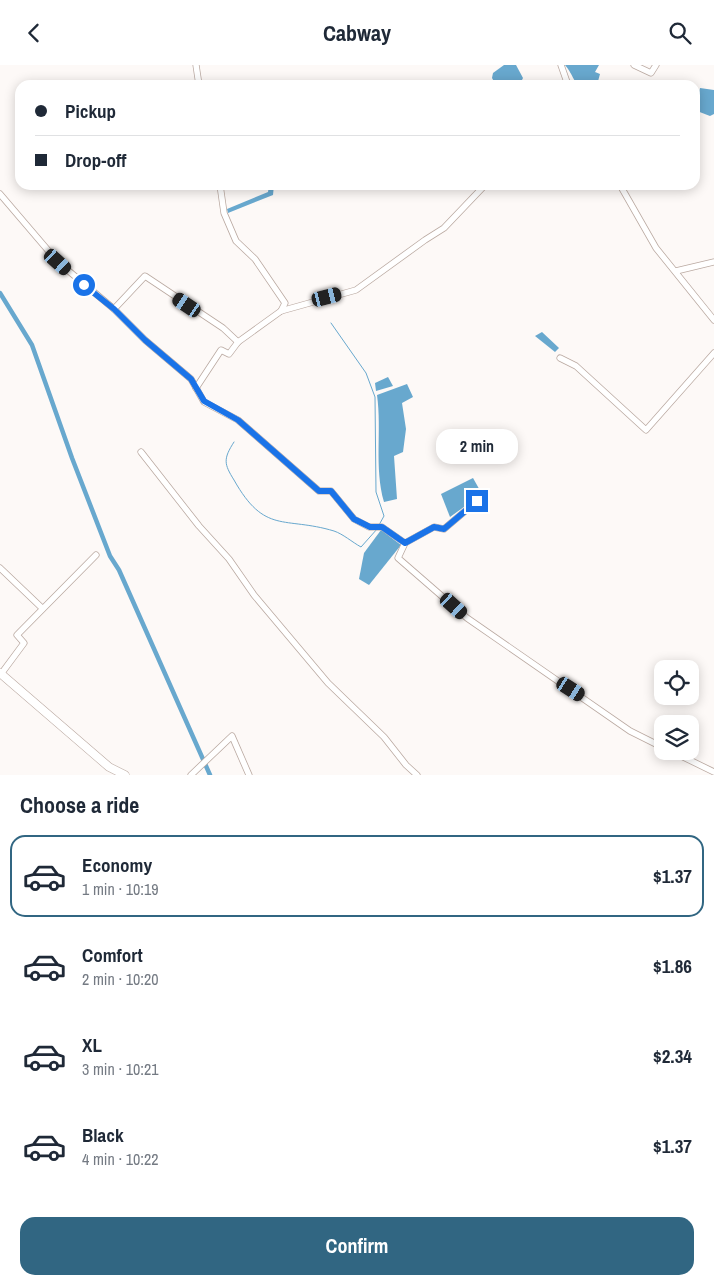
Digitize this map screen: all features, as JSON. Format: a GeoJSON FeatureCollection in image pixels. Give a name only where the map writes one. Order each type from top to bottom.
{"type":"FeatureCollection","features":[{"type":"Feature","properties":{"kind":"street"},"geometry":{"type":"LineString","coordinates":[[196,65],[198,80]]}},
{"type":"Feature","properties":{"kind":"street"},"geometry":{"type":"LineString","coordinates":[[561,65],[566,80]]}},
{"type":"Feature","properties":{"kind":"street"},"geometry":{"type":"LineString","coordinates":[[634,65],[651,73],[656,65]]}},
{"type":"Feature","properties":{"kind":"street"},"geometry":{"type":"LineString","coordinates":[[221,190],[224,213],[236,241],[270,278],[285,303],[281,311]]}},
{"type":"Feature","properties":{"kind":"street"},"geometry":{"type":"LineString","coordinates":[[196,388],[221,351],[229,354],[238,342],[281,311],[356,290],[444,228],[480,190]]}},
{"type":"Feature","properties":{"kind":"street"},"geometry":{"type":"LineString","coordinates":[[623,190],[656,248],[714,319]]}},
{"type":"Feature","properties":{"kind":"street"},"geometry":{"type":"LineString","coordinates":[[0,194],[58,262],[114,309],[145,340],[191,379],[204,401],[238,420],[319,491],[331,491],[354,519],[370,527],[382,527],[405,543]]}},
{"type":"Feature","properties":{"kind":"street"},"geometry":{"type":"LineString","coordinates":[[676,271],[714,262]]}},
{"type":"Feature","properties":{"kind":"street"},"geometry":{"type":"LineString","coordinates":[[114,309],[145,276],[223,328],[238,342]]}},
{"type":"Feature","properties":{"kind":"street"},"geometry":{"type":"LineString","coordinates":[[560,357],[576,366],[646,430],[714,353]]}},
{"type":"Feature","properties":{"kind":"street"},"geometry":{"type":"LineString","coordinates":[[141,452],[199,526],[229,559],[254,595],[328,683],[384,737],[406,765],[417,775]]}},
{"type":"Feature","properties":{"kind":"street"},"geometry":{"type":"LineString","coordinates":[[477,501],[444,529],[434,527],[405,543],[398,558],[467,618],[630,731],[654,743]]}},
{"type":"Feature","properties":{"kind":"street"},"geometry":{"type":"LineString","coordinates":[[96,555],[17,635],[24,643],[1,673],[109,767],[125,775]]}},
{"type":"Feature","properties":{"kind":"street"},"geometry":{"type":"LineString","coordinates":[[0,568],[42,608]]}},
{"type":"Feature","properties":{"kind":"street"},"geometry":{"type":"LineString","coordinates":[[191,775],[232,736],[249,775]]}},
{"type":"Feature","properties":{"kind":"street"},"geometry":{"type":"LineString","coordinates":[[689,760],[714,772]]}},
{"type":"Feature","properties":{"kind":"water"},"geometry":{"type":"Polygon","coordinates":[[[504,65],[516,65],[523,78],[522,80],[493,80],[493,73],[504,65]]]}},
{"type":"Feature","properties":{"kind":"water"},"geometry":{"type":"Polygon","coordinates":[[[565,65],[599,65],[595,72],[600,74],[598,80],[574,80],[565,65]]]}},
{"type":"Feature","properties":{"kind":"water"},"geometry":{"type":"Polygon","coordinates":[[[700,88],[714,90],[714,114],[710,116],[700,112],[700,88]]]}},
{"type":"Feature","properties":{"kind":"water"},"geometry":{"type":"Polygon","coordinates":[[[268,190],[274,190],[273,195],[228,213],[227,209],[268,192],[268,190]]]}},
{"type":"Feature","properties":{"kind":"water"},"geometry":{"type":"Polygon","coordinates":[[[542,332],[559,348],[555,352],[535,336],[542,332]]]}},
{"type":"Feature","properties":{"kind":"water"},"geometry":{"type":"Polygon","coordinates":[[[388,377],[393,386],[376,391],[375,383],[388,377]]]}},
{"type":"Feature","properties":{"kind":"water"},"geometry":{"type":"Polygon","coordinates":[[[407,384],[413,397],[402,403],[406,429],[403,452],[394,456],[397,499],[384,502],[379,476],[377,395],[407,384]]]}},
{"type":"Feature","properties":{"kind":"water"},"geometry":{"type":"Polygon","coordinates":[[[473,478],[482,494],[450,517],[441,494],[473,478]]]}},
{"type":"Feature","properties":{"kind":"water"},"geometry":{"type":"Polygon","coordinates":[[[381,530],[401,545],[369,585],[359,579],[364,553],[381,530]]]}},
{"type":"Feature","properties":{"kind":"waterway"},"geometry":{"type":"LineString","coordinates":[[0,293],[32,345],[72,458],[110,556],[119,570],[210,775]]}},
{"type":"Feature","properties":{"kind":"waterway"},"geometry":{"type":"LineString","coordinates":[[331,323],[366,373],[375,397],[376,492],[384,516],[379,525]]}},
{"type":"Feature","properties":{"kind":"waterway"},"geometry":{"type":"LineString","coordinates":[[234,442],[226,461],[228,470],[245,497],[256,509],[266,516],[277,521],[334,531],[361,547],[378,528]]}},
{"type":"Feature","properties":{"kind":"route"},"geometry":{"type":"LineString","coordinates":[[84,285],[114,309],[145,340],[168,357],[191,379],[204,401],[238,420],[278,453],[303,479],[319,491],[331,491],[354,519],[370,527],[382,527],[405,543],[434,527],[444,529],[477,501]]}}]}
